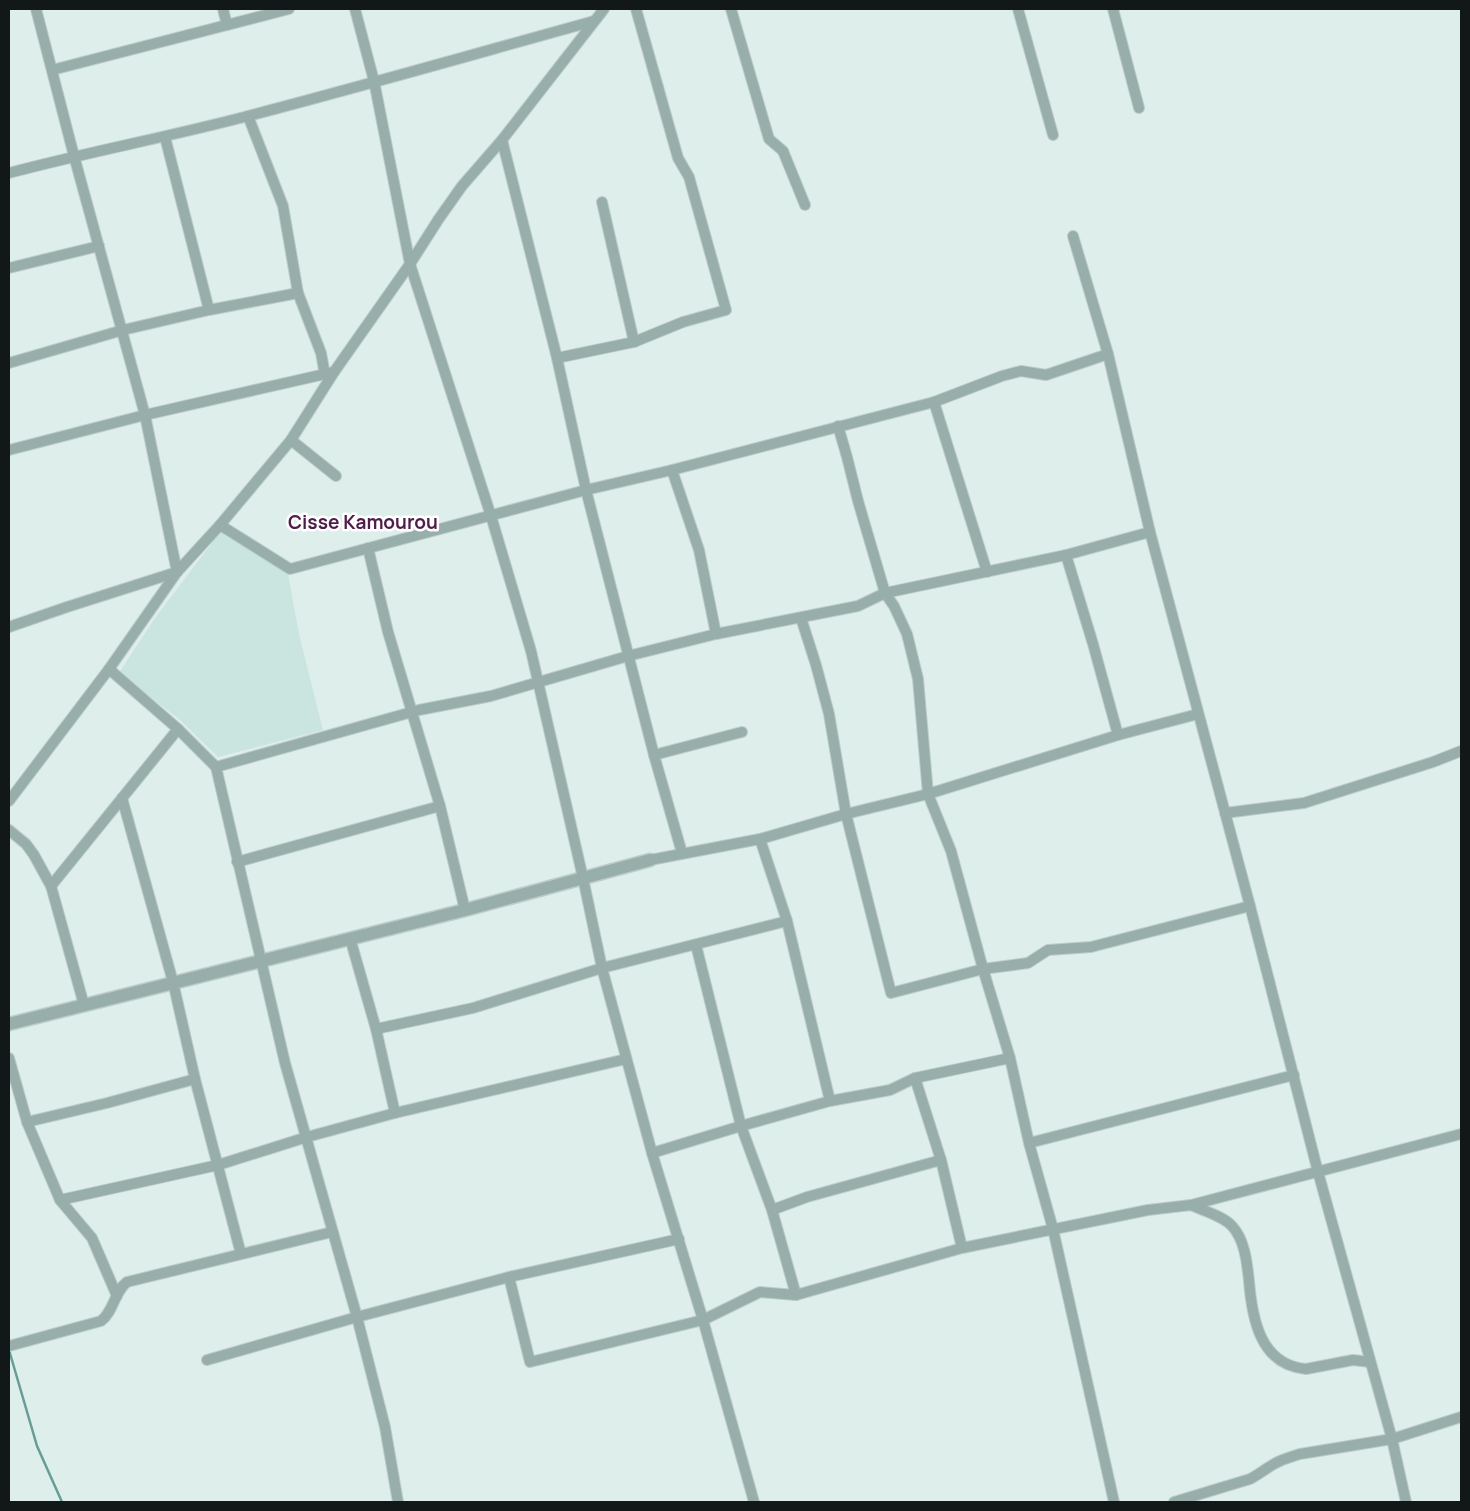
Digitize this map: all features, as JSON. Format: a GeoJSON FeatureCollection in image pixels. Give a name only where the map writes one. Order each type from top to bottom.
{"type":"FeatureCollection","features":[{"type":"Feature","properties":{"kind":"street"},"geometry":{"type":"LineString","coordinates":[[36,9],[145,415],[177,572]]}},
{"type":"Feature","properties":{"kind":"street"},"geometry":{"type":"LineString","coordinates":[[223,9],[227,25]]}},
{"type":"Feature","properties":{"kind":"street"},"geometry":{"type":"LineString","coordinates":[[52,70],[289,9]]}},
{"type":"Feature","properties":{"kind":"street"},"geometry":{"type":"LineString","coordinates":[[355,9],[374,81],[410,264],[492,516],[531,651],[602,968],[652,1153],[704,1320],[754,1502]]}},
{"type":"Feature","properties":{"kind":"street"},"geometry":{"type":"LineString","coordinates":[[9,801],[109,669],[177,572],[291,440],[329,373],[410,264],[462,186],[502,140],[604,9]]}},
{"type":"Feature","properties":{"kind":"street"},"geometry":{"type":"LineString","coordinates":[[556,358],[634,342],[684,322],[726,310],[689,177],[678,158],[636,9]]}},
{"type":"Feature","properties":{"kind":"street"},"geometry":{"type":"LineString","coordinates":[[731,9],[769,139],[783,151],[805,205]]}},
{"type":"Feature","properties":{"kind":"street"},"geometry":{"type":"LineString","coordinates":[[1018,9],[1053,135]]}},
{"type":"Feature","properties":{"kind":"street"},"geometry":{"type":"LineString","coordinates":[[1112,9],[1139,108]]}},
{"type":"Feature","properties":{"kind":"street"},"geometry":{"type":"LineString","coordinates":[[9,173],[248,116],[594,21]]}},
{"type":"Feature","properties":{"kind":"street"},"geometry":{"type":"LineString","coordinates":[[248,116],[283,206],[298,293],[329,373]]}},
{"type":"Feature","properties":{"kind":"street"},"geometry":{"type":"LineString","coordinates":[[164,137],[209,310]]}},
{"type":"Feature","properties":{"kind":"street"},"geometry":{"type":"LineString","coordinates":[[502,140],[556,358],[586,490],[654,755],[682,853]]}},
{"type":"Feature","properties":{"kind":"street"},"geometry":{"type":"LineString","coordinates":[[602,202],[634,342]]}},
{"type":"Feature","properties":{"kind":"street"},"geometry":{"type":"LineString","coordinates":[[1073,236],[1108,354],[1150,532],[1250,906],[1318,1172],[1392,1439],[1406,1502]]}},
{"type":"Feature","properties":{"kind":"street"},"geometry":{"type":"LineString","coordinates":[[9,268],[99,246]]}},
{"type":"Feature","properties":{"kind":"street"},"geometry":{"type":"LineString","coordinates":[[9,363],[123,330],[209,310],[298,293]]}},
{"type":"Feature","properties":{"kind":"street"},"geometry":{"type":"LineString","coordinates":[[220,524],[290,569],[586,490],[672,470],[934,402],[1002,376],[1021,371],[1046,375],[1108,354]]}},
{"type":"Feature","properties":{"kind":"street"},"geometry":{"type":"LineString","coordinates":[[9,450],[145,415],[329,373]]}},
{"type":"Feature","properties":{"kind":"street"},"geometry":{"type":"LineString","coordinates":[[934,402],[987,572]]}},
{"type":"Feature","properties":{"kind":"street"},"geometry":{"type":"LineString","coordinates":[[838,426],[885,593],[894,606],[907,634],[918,679],[928,794],[951,851],[982,969],[1010,1058],[1053,1229],[1114,1502]]}},
{"type":"Feature","properties":{"kind":"street"},"geometry":{"type":"LineString","coordinates":[[291,440],[336,476]]}},
{"type":"Feature","properties":{"kind":"street"},"geometry":{"type":"LineString","coordinates":[[672,470],[699,550],[716,634]]}},
{"type":"Feature","properties":{"kind":"street"},"geometry":{"type":"LineString","coordinates":[[216,767],[411,713],[491,696],[628,656],[716,634],[858,606],[885,593],[1066,555],[1150,532]]}},
{"type":"Feature","properties":{"kind":"street"},"geometry":{"type":"LineString","coordinates":[[368,548],[388,632],[440,806],[465,910]]}},
{"type":"Feature","properties":{"kind":"street"},"geometry":{"type":"LineString","coordinates":[[1066,555],[1118,735]]}},
{"type":"Feature","properties":{"kind":"street"},"geometry":{"type":"LineString","coordinates":[[9,627],[177,572]]}},
{"type":"Feature","properties":{"kind":"street"},"geometry":{"type":"LineString","coordinates":[[801,618],[829,714],[846,814],[891,993],[982,969],[1028,963],[1048,950],[1091,947],[1250,906]]}},
{"type":"Feature","properties":{"kind":"street"},"geometry":{"type":"LineString","coordinates":[[109,669],[178,729],[216,767],[285,1063],[357,1316],[385,1427],[398,1502]]}},
{"type":"Feature","properties":{"kind":"street"},"geometry":{"type":"LineString","coordinates":[[9,1024],[465,910],[650,860],[760,839],[846,814],[928,794],[1118,735],[1198,714]]}},
{"type":"Feature","properties":{"kind":"street"},"geometry":{"type":"LineString","coordinates":[[51,886],[178,729]]}},
{"type":"Feature","properties":{"kind":"street"},"geometry":{"type":"LineString","coordinates":[[654,755],[742,732]]}},
{"type":"Feature","properties":{"kind":"street"},"geometry":{"type":"LineString","coordinates":[[1225,813],[1304,803],[1434,762],[1461,751]]}},
{"type":"Feature","properties":{"kind":"street"},"geometry":{"type":"LineString","coordinates":[[122,798],[173,982],[195,1079],[241,1254]]}},
{"type":"Feature","properties":{"kind":"street"},"geometry":{"type":"LineString","coordinates":[[237,862],[440,806]]}},
{"type":"Feature","properties":{"kind":"street"},"geometry":{"type":"LineString","coordinates":[[9,830],[26,844],[34,854],[51,886],[84,1005]]}},
{"type":"Feature","properties":{"kind":"street"},"geometry":{"type":"LineString","coordinates":[[760,839],[787,921],[830,1101]]}},
{"type":"Feature","properties":{"kind":"street"},"geometry":{"type":"LineString","coordinates":[[376,1029],[473,1008],[602,968],[787,921]]}},
{"type":"Feature","properties":{"kind":"street"},"geometry":{"type":"LineString","coordinates":[[350,938],[376,1029],[396,1113]]}},
{"type":"Feature","properties":{"kind":"street"},"geometry":{"type":"LineString","coordinates":[[696,945],[741,1126],[772,1210],[796,1295]]}},
{"type":"Feature","properties":{"kind":"street"},"geometry":{"type":"LineString","coordinates":[[9,1058],[27,1122],[60,1200],[92,1238],[117,1296]]}},
{"type":"Feature","properties":{"kind":"street"},"geometry":{"type":"LineString","coordinates":[[652,1153],[830,1101],[890,1090],[915,1078],[1010,1058]]}},
{"type":"Feature","properties":{"kind":"street"},"geometry":{"type":"LineString","coordinates":[[60,1200],[218,1165],[307,1137],[396,1113],[626,1059]]}},
{"type":"Feature","properties":{"kind":"street"},"geometry":{"type":"LineString","coordinates":[[1030,1143],[1294,1075]]}},
{"type":"Feature","properties":{"kind":"street"},"geometry":{"type":"LineString","coordinates":[[915,1078],[941,1160],[962,1248]]}},
{"type":"Feature","properties":{"kind":"street"},"geometry":{"type":"LineString","coordinates":[[27,1122],[195,1079]]}},
{"type":"Feature","properties":{"kind":"street"},"geometry":{"type":"LineString","coordinates":[[509,1277],[530,1362],[704,1320],[760,1292],[796,1295],[962,1248],[1148,1210],[1192,1205],[1461,1134]]}},
{"type":"Feature","properties":{"kind":"street"},"geometry":{"type":"LineString","coordinates":[[772,1210],[807,1197],[941,1160]]}},
{"type":"Feature","properties":{"kind":"street"},"geometry":{"type":"LineString","coordinates":[[1192,1205],[1218,1217],[1233,1227],[1247,1260],[1249,1284],[1257,1326],[1269,1352],[1276,1358],[1306,1369],[1353,1360],[1370,1362]]}},
{"type":"Feature","properties":{"kind":"street"},"geometry":{"type":"LineString","coordinates":[[9,1346],[101,1321],[106,1317],[122,1286],[128,1282],[332,1232]]}},
{"type":"Feature","properties":{"kind":"street"},"geometry":{"type":"LineString","coordinates":[[207,1360],[357,1316],[509,1277],[679,1239]]}},
{"type":"Feature","properties":{"kind":"street"},"geometry":{"type":"LineString","coordinates":[[1174,1502],[1250,1479],[1273,1464],[1293,1456],[1392,1439],[1461,1417]]}},
{"type":"Feature","properties":{"kind":"shaded area"},"geometry":{"type":"Polygon","coordinates":[[[221,531],[247,543],[288,574],[299,634],[323,730],[218,757],[179,719],[119,673],[155,618],[221,531]]]}},
{"type":"Feature","properties":{"kind":"waterway"},"geometry":{"type":"LineString","coordinates":[[9,1350],[37,1446],[62,1502]]}},
{"type":"Feature","properties":{"kind":"district","name":"Cisse Kamourou"},"geometry":{"type":"Point","coordinates":[363,522]}}]}
